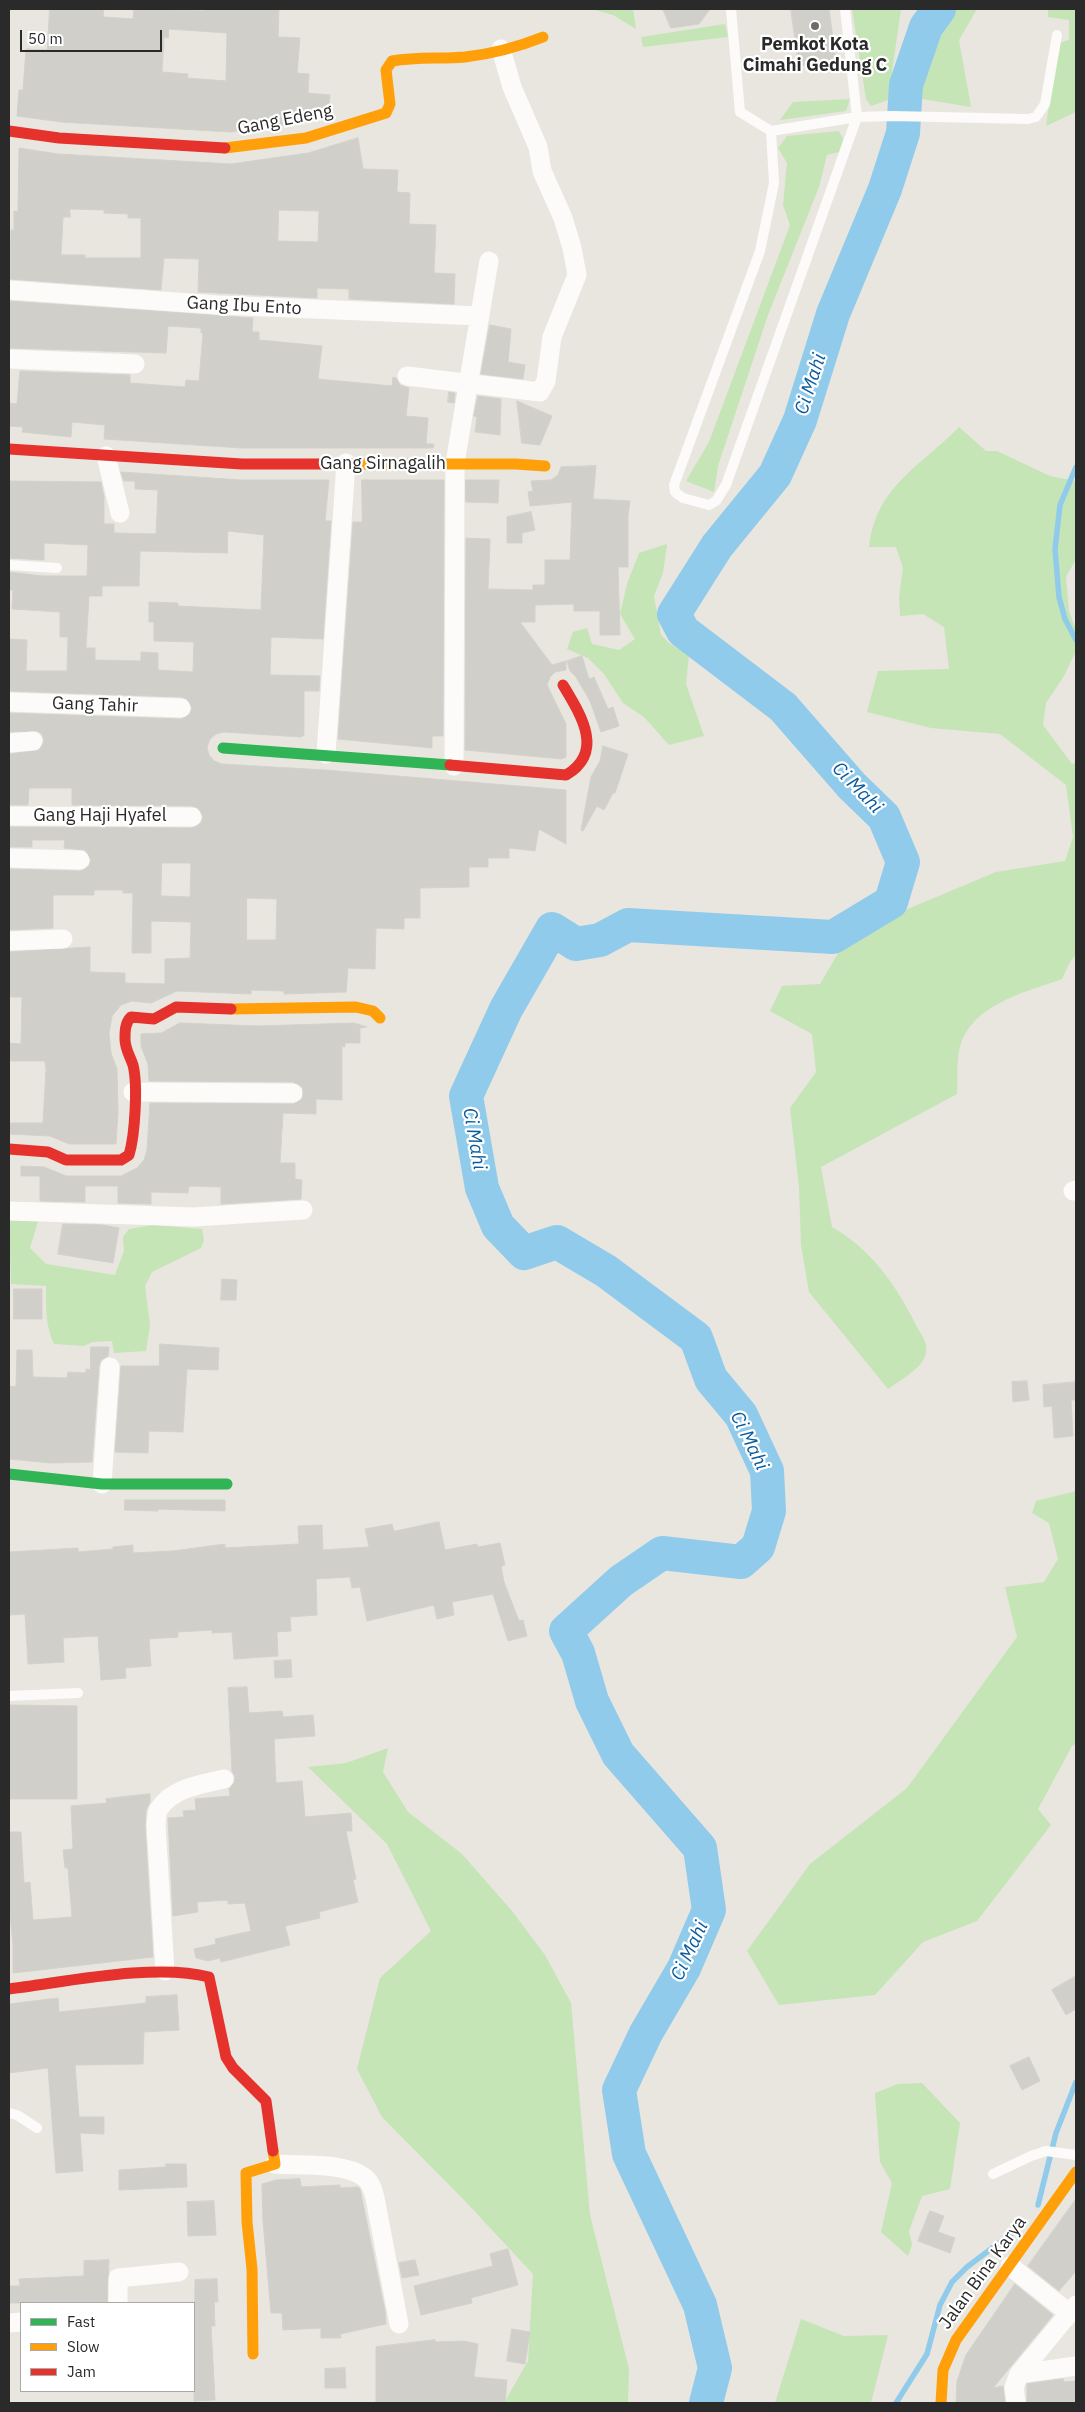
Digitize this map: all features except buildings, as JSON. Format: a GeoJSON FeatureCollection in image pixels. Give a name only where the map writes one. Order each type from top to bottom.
{"type":"FeatureCollection","features":[{"type":"Feature","properties":{"kind":"street","name":"Gang Edeng"},"geometry":{"type":"LineString","coordinates":[[9,131],[59,138],[232,148],[306,138],[386,113],[390,104],[386,70],[392,61],[420,57],[466,57],[520,46],[543,37]]}},
{"type":"Feature","properties":{"kind":"street"},"geometry":{"type":"LineString","coordinates":[[407,376],[537,393],[542,390],[549,365],[552,337],[577,275],[572,248],[563,218],[542,171],[538,147],[512,86],[501,49]]}},
{"type":"Feature","properties":{"kind":"street"},"geometry":{"type":"LineString","coordinates":[[489,261],[455,463],[546,466]]}},
{"type":"Feature","properties":{"kind":"street","name":"Gang Ibu Ento"},"geometry":{"type":"LineString","coordinates":[[9,290],[218,305],[480,316]]}},
{"type":"Feature","properties":{"kind":"street"},"geometry":{"type":"LineString","coordinates":[[9,358],[135,364]]}},
{"type":"Feature","properties":{"kind":"street","name":"Gang Sirnagalih"},"geometry":{"type":"LineString","coordinates":[[9,449],[242,464],[455,463],[454,766]]}},
{"type":"Feature","properties":{"kind":"street"},"geometry":{"type":"LineString","coordinates":[[106,456],[120,513]]}},
{"type":"Feature","properties":{"kind":"street"},"geometry":{"type":"LineString","coordinates":[[326,754],[346,463]]}},
{"type":"Feature","properties":{"kind":"street"},"geometry":{"type":"LineString","coordinates":[[222,748],[326,754],[566,775],[581,767],[588,751],[588,742],[584,727],[563,685]]}},
{"type":"Feature","properties":{"kind":"street","name":"Gang Tahir"},"geometry":{"type":"LineString","coordinates":[[9,702],[181,708]]}},
{"type":"Feature","properties":{"kind":"street"},"geometry":{"type":"LineString","coordinates":[[9,743],[32,741]]}},
{"type":"Feature","properties":{"kind":"street","name":"Gang Haji Hyafel"},"geometry":{"type":"LineString","coordinates":[[9,816],[192,817]]}},
{"type":"Feature","properties":{"kind":"street"},"geometry":{"type":"LineString","coordinates":[[9,858],[80,860]]}},
{"type":"Feature","properties":{"kind":"street"},"geometry":{"type":"LineString","coordinates":[[9,941],[63,939]]}},
{"type":"Feature","properties":{"kind":"street"},"geometry":{"type":"LineString","coordinates":[[9,1149],[48,1152],[66,1160],[121,1160],[131,1152],[133,1064],[126,1048],[126,1022],[131,1017],[154,1019],[176,1007],[258,1010],[356,1007],[373,1011],[380,1018]]}},
{"type":"Feature","properties":{"kind":"street"},"geometry":{"type":"LineString","coordinates":[[133,1092],[293,1093]]}},
{"type":"Feature","properties":{"kind":"street"},"geometry":{"type":"LineString","coordinates":[[9,1210],[194,1217],[303,1210]]}},
{"type":"Feature","properties":{"kind":"street"},"geometry":{"type":"LineString","coordinates":[[102,1484],[110,1367]]}},
{"type":"Feature","properties":{"kind":"street"},"geometry":{"type":"LineString","coordinates":[[9,1474],[102,1484],[227,1484]]}},
{"type":"Feature","properties":{"kind":"street"},"geometry":{"type":"LineString","coordinates":[[165,1971],[156,1825],[158,1810],[165,1802],[192,1786],[224,1779]]}},
{"type":"Feature","properties":{"kind":"street"},"geometry":{"type":"LineString","coordinates":[[9,1989],[165,1971],[203,1973],[210,1977],[226,2057],[233,2068],[266,2102],[275,2164]]}},
{"type":"Feature","properties":{"kind":"street"},"geometry":{"type":"LineString","coordinates":[[253,2354],[252,2269],[247,2222],[246,2173],[275,2164],[328,2166],[359,2174],[366,2180],[375,2198],[399,2324]]}},
{"type":"Feature","properties":{"kind":"street","name":"Jalan Bina Karya"},"geometry":{"type":"LineString","coordinates":[[941,2403],[939,2391],[942,2370],[948,2353],[1076,2172]]}},
{"type":"Feature","properties":{"kind":"street"},"geometry":{"type":"LineString","coordinates":[[1010,2266],[1073,2309],[1019,2374],[1014,2387],[1016,2403]]}},
{"type":"Feature","properties":{"kind":"street"},"geometry":{"type":"LineString","coordinates":[[118,2302],[118,2278],[179,2272]]}},
{"type":"Feature","properties":{"kind":"street"},"geometry":{"type":"LineString","coordinates":[[1019,2374],[1076,2366]]}},
{"type":"Feature","properties":{"kind":"lane"},"geometry":{"type":"LineString","coordinates":[[730,9],[740,112],[771,131],[857,117],[1028,119],[1036,117],[1042,111],[1045,104],[1057,34]]}},
{"type":"Feature","properties":{"kind":"lane"},"geometry":{"type":"LineString","coordinates":[[771,131],[774,183],[760,251],[674,485],[675,492],[683,498],[709,505],[716,501],[726,485],[857,117],[845,9]]}},
{"type":"Feature","properties":{"kind":"lane"},"geometry":{"type":"LineString","coordinates":[[9,564],[58,568]]}},
{"type":"Feature","properties":{"kind":"lane"},"geometry":{"type":"LineString","coordinates":[[9,1696],[78,1693]]}},
{"type":"Feature","properties":{"kind":"lane"},"geometry":{"type":"LineString","coordinates":[[9,2113],[17,2115],[37,2128]]}},
{"type":"Feature","properties":{"kind":"lane"},"geometry":{"type":"LineString","coordinates":[[993,2174],[1031,2156],[1046,2152],[1076,2155]]}},
{"type":"Feature","properties":{"kind":"green space"},"geometry":{"type":"Polygon","coordinates":[[[592,9],[633,9],[636,29],[613,15],[592,9]]]}},
{"type":"Feature","properties":{"kind":"green space"},"geometry":{"type":"Polygon","coordinates":[[[852,9],[901,9],[888,100],[871,106],[866,99],[852,9]]]}},
{"type":"Feature","properties":{"kind":"green space"},"geometry":{"type":"Polygon","coordinates":[[[926,9],[977,9],[959,40],[971,107],[916,98],[916,33],[926,9]]]}},
{"type":"Feature","properties":{"kind":"green space"},"geometry":{"type":"Polygon","coordinates":[[[1048,9],[1076,9],[1076,112],[1046,126],[1058,43],[1069,40],[1069,20],[1048,17],[1048,9]]]}},
{"type":"Feature","properties":{"kind":"green space"},"geometry":{"type":"Polygon","coordinates":[[[725,24],[728,37],[643,47],[641,37],[725,24]]]}},
{"type":"Feature","properties":{"kind":"green space"},"geometry":{"type":"Polygon","coordinates":[[[850,99],[846,111],[780,120],[793,102],[850,99]]]}},
{"type":"Feature","properties":{"kind":"green space"},"geometry":{"type":"Polygon","coordinates":[[[839,131],[843,139],[839,152],[827,155],[819,187],[768,315],[718,466],[714,492],[686,481],[709,442],[790,225],[783,205],[787,163],[778,148],[787,136],[839,131]]]}},
{"type":"Feature","properties":{"kind":"green space"},"geometry":{"type":"Polygon","coordinates":[[[959,427],[986,451],[997,451],[1050,476],[1076,481],[1076,559],[1066,577],[1069,611],[1076,630],[1076,651],[1064,676],[1046,703],[1043,725],[1072,764],[1076,763],[1076,955],[1070,962],[1062,979],[1002,1002],[976,1020],[966,1032],[960,1047],[957,1094],[821,1167],[832,1227],[859,1246],[881,1269],[900,1296],[926,1344],[925,1356],[919,1366],[888,1389],[809,1292],[801,1245],[799,1187],[790,1108],[816,1072],[812,1034],[770,1011],[782,986],[820,984],[850,933],[996,872],[1065,861],[1073,837],[1066,785],[1000,734],[931,728],[867,712],[878,671],[949,669],[944,627],[923,614],[900,616],[899,597],[903,568],[896,547],[869,547],[873,526],[890,493],[915,466],[959,427]]]}},
{"type":"Feature","properties":{"kind":"green space"},"geometry":{"type":"Polygon","coordinates":[[[667,544],[663,573],[654,596],[661,635],[669,643],[689,655],[686,684],[704,736],[669,745],[644,717],[623,703],[604,674],[588,658],[567,649],[573,632],[587,628],[592,644],[619,650],[635,639],[620,614],[627,584],[639,553],[667,544]]]}},
{"type":"Feature","properties":{"kind":"green space"},"geometry":{"type":"Polygon","coordinates":[[[39,1218],[30,1248],[46,1264],[115,1275],[124,1251],[123,1237],[129,1229],[153,1225],[202,1229],[204,1240],[201,1248],[152,1272],[145,1286],[150,1325],[146,1351],[114,1353],[112,1341],[93,1342],[83,1346],[54,1344],[48,1323],[46,1286],[11,1284],[9,1219],[39,1218]]]}},
{"type":"Feature","properties":{"kind":"green space"},"geometry":{"type":"Polygon","coordinates":[[[1076,1491],[1076,1744],[1072,1746],[1038,1809],[1051,1825],[977,1921],[923,1942],[875,1995],[779,2005],[747,1951],[810,1864],[907,1788],[1017,1637],[1005,1587],[1044,1582],[1058,1559],[1049,1523],[1032,1513],[1036,1501],[1076,1491]]]}},
{"type":"Feature","properties":{"kind":"green space"},"geometry":{"type":"Polygon","coordinates":[[[388,1748],[383,1772],[408,1812],[462,1854],[512,1911],[545,1955],[571,2003],[590,2215],[629,2369],[628,2403],[504,2403],[528,2361],[533,2274],[464,2200],[382,2117],[357,2069],[380,1978],[431,1931],[387,1844],[308,1767],[346,1763],[388,1748]]]}},
{"type":"Feature","properties":{"kind":"green space"},"geometry":{"type":"Polygon","coordinates":[[[922,2083],[960,2123],[950,2189],[922,2196],[909,2231],[912,2245],[908,2256],[881,2232],[892,2183],[880,2162],[875,2093],[898,2084],[922,2083]]]}},
{"type":"Feature","properties":{"kind":"green space"},"geometry":{"type":"Polygon","coordinates":[[[801,2319],[844,2336],[888,2335],[871,2403],[775,2403],[801,2319]]]}},
{"type":"Feature","properties":{"kind":"waterway","name":"Ci Mahi"},"geometry":{"type":"LineString","coordinates":[[706,2403],[715,2368],[700,2305],[629,2154],[619,2090],[646,2033],[684,1968],[709,1910],[700,1848],[618,1754],[592,1701],[578,1653],[566,1631],[621,1581],[662,1553],[741,1562],[758,1547],[769,1511],[767,1471],[741,1415],[711,1379],[696,1338],[606,1271],[557,1242],[524,1253],[498,1226],[482,1188],[466,1096],[506,1009],[552,929],[576,944],[600,940],[628,925],[833,937],[891,902],[903,862],[884,817],[852,786],[783,707],[683,631],[674,614],[717,546],[775,475],[800,420],[833,314],[885,189],[903,133],[906,85],[926,27],[939,9]]}},
{"type":"Feature","properties":{"kind":"waterway"},"geometry":{"type":"LineString","coordinates":[[1076,467],[1060,505],[1055,549],[1059,597],[1065,619],[1076,640]]}},
{"type":"Feature","properties":{"kind":"waterway"},"geometry":{"type":"LineString","coordinates":[[1038,2205],[1056,2133],[1076,2082]]}},
{"type":"Feature","properties":{"kind":"waterway"},"geometry":{"type":"LineString","coordinates":[[896,2403],[927,2354],[940,2305],[952,2282],[967,2267],[1024,2224]]}},
{"type":"Feature","properties":{"kind":"traffic: fast"},"geometry":{"type":"LineString","coordinates":[[223,748],[450,765]]}},
{"type":"Feature","properties":{"kind":"traffic: fast"},"geometry":{"type":"LineString","coordinates":[[9,1474],[102,1484],[227,1484]]}},
{"type":"Feature","properties":{"kind":"traffic: slow"},"geometry":{"type":"LineString","coordinates":[[225,148],[306,138],[386,113],[390,104],[386,70],[392,61],[475,56],[504,50],[543,37]]}},
{"type":"Feature","properties":{"kind":"traffic: slow"},"geometry":{"type":"LineString","coordinates":[[351,464],[516,464],[545,466]]}},
{"type":"Feature","properties":{"kind":"traffic: slow"},"geometry":{"type":"LineString","coordinates":[[231,1009],[356,1007],[373,1011],[380,1018]]}},
{"type":"Feature","properties":{"kind":"traffic: slow"},"geometry":{"type":"LineString","coordinates":[[253,2354],[252,2269],[247,2222],[246,2173],[275,2164],[273,2151]]}},
{"type":"Feature","properties":{"kind":"traffic: slow"},"geometry":{"type":"LineString","coordinates":[[941,2403],[943,2370],[956,2340],[1076,2172]]}},
{"type":"Feature","properties":{"kind":"traffic: jam"},"geometry":{"type":"LineString","coordinates":[[9,131],[59,138],[225,148]]}},
{"type":"Feature","properties":{"kind":"traffic: jam"},"geometry":{"type":"LineString","coordinates":[[9,449],[242,464],[351,464]]}},
{"type":"Feature","properties":{"kind":"traffic: jam"},"geometry":{"type":"LineString","coordinates":[[450,765],[566,775],[578,766],[585,755],[587,744],[586,733],[577,708],[563,685]]}},
{"type":"Feature","properties":{"kind":"traffic: jam"},"geometry":{"type":"LineString","coordinates":[[9,1149],[48,1152],[66,1160],[121,1160],[129,1155],[133,1135],[136,1097],[135,1074],[125,1043],[125,1033],[129,1019],[131,1017],[154,1019],[176,1007],[231,1009]]}},
{"type":"Feature","properties":{"kind":"traffic: jam"},"geometry":{"type":"LineString","coordinates":[[9,1989],[83,1978],[137,1973],[187,1973],[209,1977],[226,2057],[233,2068],[266,2101],[273,2151]]}},
{"type":"Feature","properties":{"kind":"place","name":"Pemkot Kota Cimahi Gedung C"},"geometry":{"type":"Point","coordinates":[815,26]}}]}
